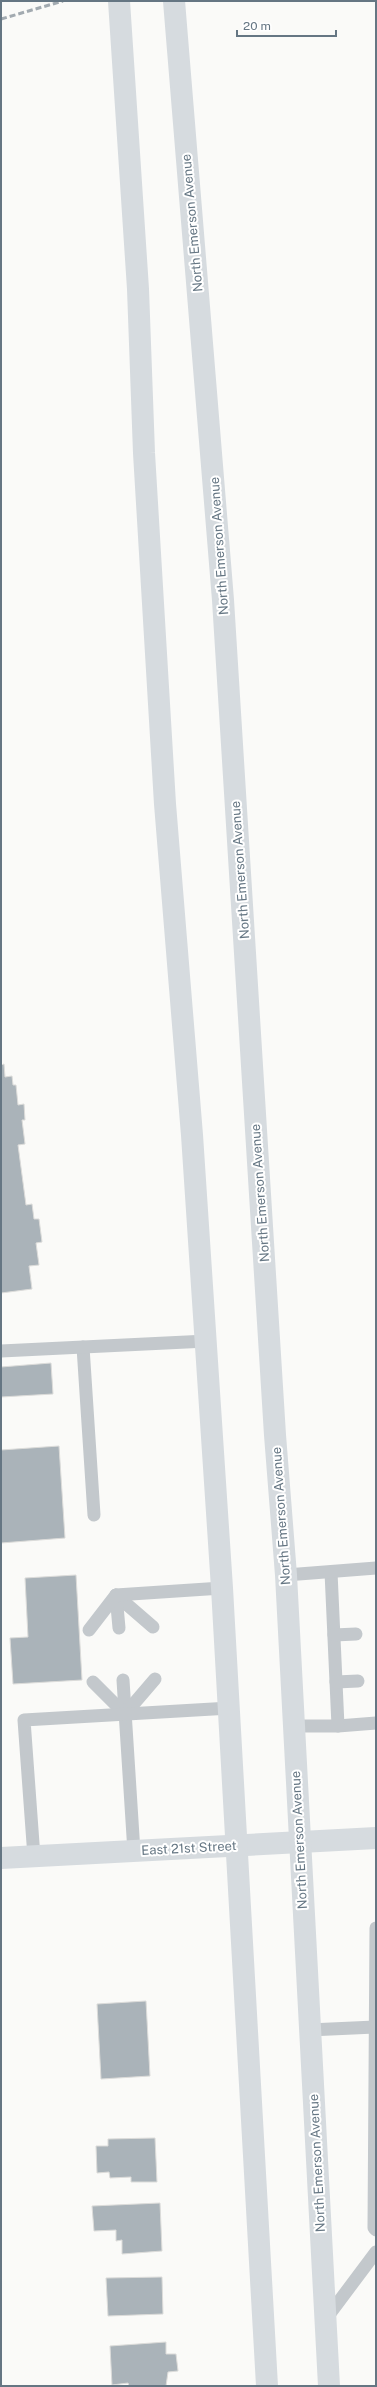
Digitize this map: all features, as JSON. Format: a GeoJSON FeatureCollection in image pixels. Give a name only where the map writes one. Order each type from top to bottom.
{"type":"FeatureCollection","features":[{"type":"Feature","properties":{"kind":"main road"},"geometry":{"type":"LineString","coordinates":[[119,1],[138,289],[146,475],[164,804],[192,1134],[207,1341],[230,1708],[267,2386]]}},
{"type":"Feature","properties":{"kind":"main road","name":"North Emerson Avenue"},"geometry":{"type":"LineString","coordinates":[[174,1],[223,600],[275,1434],[286,1575],[329,2386]]}},
{"type":"Feature","properties":{"kind":"main road","name":"East 21st Street"},"geometry":{"type":"LineString","coordinates":[[1,1858],[376,1838]]}},
{"type":"Feature","properties":{"kind":"lane"},"geometry":{"type":"LineString","coordinates":[[1,1351],[207,1341]]}},
{"type":"Feature","properties":{"kind":"lane"},"geometry":{"type":"LineString","coordinates":[[83,1347],[94,1515]]}},
{"type":"Feature","properties":{"kind":"lane"},"geometry":{"type":"LineString","coordinates":[[286,1575],[376,1568]]}},
{"type":"Feature","properties":{"kind":"lane"},"geometry":{"type":"LineString","coordinates":[[331,1572],[338,1726]]}},
{"type":"Feature","properties":{"kind":"lane"},"geometry":{"type":"LineString","coordinates":[[89,1630],[116,1595],[222,1588]]}},
{"type":"Feature","properties":{"kind":"lane"},"geometry":{"type":"LineString","coordinates":[[116,1595],[153,1627]]}},
{"type":"Feature","properties":{"kind":"lane"},"geometry":{"type":"LineString","coordinates":[[116,1595],[119,1628]]}},
{"type":"Feature","properties":{"kind":"lane"},"geometry":{"type":"LineString","coordinates":[[334,1635],[356,1634]]}},
{"type":"Feature","properties":{"kind":"lane"},"geometry":{"type":"LineString","coordinates":[[125,1714],[155,1679]]}},
{"type":"Feature","properties":{"kind":"lane"},"geometry":{"type":"LineString","coordinates":[[123,1680],[134,1852]]}},
{"type":"Feature","properties":{"kind":"lane"},"geometry":{"type":"LineString","coordinates":[[336,1682],[358,1681]]}},
{"type":"Feature","properties":{"kind":"lane"},"geometry":{"type":"LineString","coordinates":[[93,1682],[125,1714]]}},
{"type":"Feature","properties":{"kind":"lane"},"geometry":{"type":"LineString","coordinates":[[34,1857],[24,1720],[230,1708]]}},
{"type":"Feature","properties":{"kind":"lane"},"geometry":{"type":"LineString","coordinates":[[293,1726],[338,1726],[376,1723]]}},
{"type":"Feature","properties":{"kind":"lane"},"geometry":{"type":"LineString","coordinates":[[376,1928],[374,2228],[376,2230]]}},
{"type":"Feature","properties":{"kind":"lane"},"geometry":{"type":"LineString","coordinates":[[309,2030],[375,2027]]}},
{"type":"Feature","properties":{"kind":"lane"},"geometry":{"type":"LineString","coordinates":[[325,2320],[376,2252]]}},
{"type":"Feature","properties":{"kind":"building"},"geometry":{"type":"Polygon","coordinates":[[[4,1064],[5,1077],[12,1076],[13,1085],[16,1085],[18,1105],[24,1104],[25,1120],[22,1120],[25,1144],[18,1145],[26,1205],[32,1204],[34,1219],[39,1219],[42,1242],[36,1243],[39,1265],[29,1266],[32,1289],[1,1293],[1,1065],[4,1064]]]}},
{"type":"Feature","properties":{"kind":"building"},"geometry":{"type":"Polygon","coordinates":[[[51,1363],[53,1394],[1,1397],[1,1367],[51,1363]]]}},
{"type":"Feature","properties":{"kind":"building"},"geometry":{"type":"Polygon","coordinates":[[[59,1446],[65,1538],[1,1543],[1,1450],[59,1446]]]}},
{"type":"Feature","properties":{"kind":"building"},"geometry":{"type":"Polygon","coordinates":[[[76,1575],[82,1680],[13,1684],[10,1638],[28,1637],[25,1578],[76,1575]]]}},
{"type":"Feature","properties":{"kind":"building"},"geometry":{"type":"Polygon","coordinates":[[[146,2001],[150,2076],[101,2079],[97,2004],[146,2001]]]}},
{"type":"Feature","properties":{"kind":"building"},"geometry":{"type":"Polygon","coordinates":[[[155,2138],[157,2182],[131,2182],[131,2177],[110,2178],[109,2172],[97,2173],[96,2146],[108,2146],[108,2139],[155,2138]]]}},
{"type":"Feature","properties":{"kind":"building"},"geometry":{"type":"Polygon","coordinates":[[[160,2203],[162,2251],[122,2254],[122,2240],[116,2241],[116,2230],[94,2231],[92,2206],[160,2203]]]}},
{"type":"Feature","properties":{"kind":"building"},"geometry":{"type":"Polygon","coordinates":[[[162,2277],[163,2314],[108,2316],[106,2278],[162,2277]]]}},
{"type":"Feature","properties":{"kind":"building"},"geometry":{"type":"Polygon","coordinates":[[[166,2342],[166,2354],[176,2354],[178,2371],[168,2372],[166,2386],[129,2386],[128,2383],[112,2385],[110,2346],[166,2342]]]}},
{"type":"Feature","properties":{"kind":"railway"},"geometry":{"type":"LineString","coordinates":[[1,19],[63,1]]}}]}
